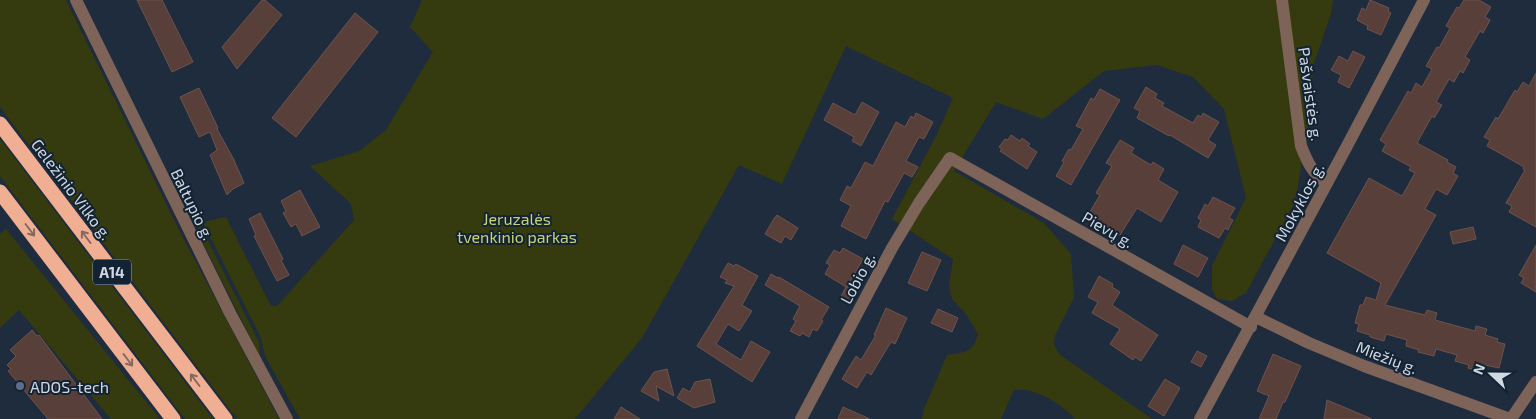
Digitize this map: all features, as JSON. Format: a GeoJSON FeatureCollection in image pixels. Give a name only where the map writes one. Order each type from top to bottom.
{"type":"FeatureCollection","features":[{"type":"Feature","properties":{"kind":"highway","name":"Geležinio Vilko g."},"geometry":{"type":"LineString","coordinates":[[0,124],[225,419]]}},
{"type":"Feature","properties":{"kind":"highway","name":"A14"},"geometry":{"type":"LineString","coordinates":[[0,192],[173,419]]}},
{"type":"Feature","properties":{"kind":"street","name":"Baltupio g."},"geometry":{"type":"LineString","coordinates":[[76,0],[230,313],[287,419]]}},
{"type":"Feature","properties":{"kind":"street","name":"Pašvaistės g."},"geometry":{"type":"LineString","coordinates":[[1282,0],[1301,146],[1318,178],[1327,183]]}},
{"type":"Feature","properties":{"kind":"street","name":"Mokyklos g."},"geometry":{"type":"LineString","coordinates":[[1200,419],[1424,0]]}},
{"type":"Feature","properties":{"kind":"street","name":"Pievų g."},"geometry":{"type":"LineString","coordinates":[[950,158],[1253,322]]}},
{"type":"Feature","properties":{"kind":"street","name":"Lobio g."},"geometry":{"type":"LineString","coordinates":[[801,419],[892,248],[919,203],[950,158]]}},
{"type":"Feature","properties":{"kind":"street","name":"Miežių g."},"geometry":{"type":"LineString","coordinates":[[1253,322],[1364,366],[1510,419]]}},
{"type":"Feature","properties":{"kind":"street"},"geometry":{"type":"LineString","coordinates":[[1510,419],[1536,382]]}},
{"type":"Feature","properties":{"kind":"green space"},"geometry":{"type":"Polygon","coordinates":[[[0,0],[66,0],[180,232],[279,419],[237,419],[0,107],[0,0]]]}},
{"type":"Feature","properties":{"kind":"green space","name":"Jeruzalės tvenkinio parkas"},"geometry":{"type":"Polygon","coordinates":[[[422,0],[1333,0],[1331,14],[1313,66],[1310,115],[1295,202],[1246,293],[1232,301],[1217,299],[1212,289],[1212,266],[1246,198],[1224,109],[1193,77],[1157,65],[1104,71],[1043,119],[996,102],[954,171],[1044,223],[1071,254],[1074,297],[1055,335],[1054,344],[1059,354],[1152,419],[1075,419],[1065,409],[1039,394],[1025,390],[1014,390],[1001,419],[922,419],[924,409],[947,355],[971,348],[978,334],[966,314],[952,299],[949,286],[953,259],[892,219],[936,136],[953,98],[846,46],[782,184],[739,165],[642,338],[575,419],[300,419],[265,356],[261,338],[204,225],[207,221],[226,217],[271,306],[277,306],[354,220],[351,204],[310,166],[359,151],[386,130],[433,52],[410,27],[422,0]]]}},
{"type":"Feature","properties":{"kind":"green space"},"geometry":{"type":"Polygon","coordinates":[[[0,139],[213,419],[185,419],[0,176],[0,139]]]}},
{"type":"Feature","properties":{"kind":"green space"},"geometry":{"type":"Polygon","coordinates":[[[200,225],[259,342],[260,357],[197,231],[200,225]]]}},
{"type":"Feature","properties":{"kind":"green space"},"geometry":{"type":"Polygon","coordinates":[[[6,229],[160,419],[111,419],[19,310],[0,328],[0,234],[6,229]]]}},
{"type":"Feature","properties":{"kind":"building"},"geometry":{"type":"Polygon","coordinates":[[[137,0],[162,0],[193,62],[172,72],[137,0]]]}},
{"type":"Feature","properties":{"kind":"building"},"geometry":{"type":"Polygon","coordinates":[[[262,0],[265,0],[282,15],[237,69],[222,47],[262,0]]]}},
{"type":"Feature","properties":{"kind":"building"},"geometry":{"type":"Polygon","coordinates":[[[1370,0],[1389,8],[1388,11],[1391,13],[1381,35],[1367,29],[1368,26],[1357,20],[1362,8],[1366,10],[1370,0]]]}},
{"type":"Feature","properties":{"kind":"building"},"geometry":{"type":"Polygon","coordinates":[[[1464,0],[1479,0],[1491,7],[1485,17],[1490,20],[1483,33],[1480,31],[1465,57],[1470,60],[1463,73],[1460,71],[1454,82],[1449,79],[1436,102],[1442,105],[1434,118],[1432,116],[1417,143],[1448,160],[1447,162],[1456,167],[1453,173],[1458,176],[1447,195],[1436,189],[1425,209],[1436,215],[1385,305],[1425,315],[1427,310],[1437,313],[1435,320],[1475,331],[1476,326],[1487,329],[1485,335],[1498,339],[1497,342],[1505,344],[1499,368],[1485,365],[1483,372],[1468,368],[1469,365],[1455,361],[1457,355],[1436,349],[1434,356],[1418,352],[1419,350],[1406,346],[1407,340],[1386,334],[1384,341],[1357,331],[1359,324],[1355,323],[1360,305],[1363,305],[1366,297],[1376,300],[1381,283],[1327,253],[1369,178],[1402,196],[1415,173],[1409,170],[1411,167],[1382,151],[1386,144],[1380,140],[1408,91],[1411,93],[1416,83],[1422,87],[1432,69],[1426,66],[1450,28],[1446,26],[1457,7],[1459,8],[1464,0]]]}},
{"type":"Feature","properties":{"kind":"building"},"geometry":{"type":"Polygon","coordinates":[[[355,13],[378,32],[296,137],[272,118],[355,13]]]}},
{"type":"Feature","properties":{"kind":"building"},"geometry":{"type":"Polygon","coordinates":[[[1353,51],[1365,57],[1349,88],[1338,82],[1341,75],[1331,70],[1339,56],[1348,61],[1353,51]]]}},
{"type":"Feature","properties":{"kind":"building"},"geometry":{"type":"Polygon","coordinates":[[[1536,73],[1536,227],[1509,212],[1512,206],[1506,203],[1525,170],[1523,169],[1524,167],[1487,146],[1490,140],[1484,137],[1496,117],[1498,119],[1515,90],[1517,92],[1523,82],[1529,86],[1536,73]]]}},
{"type":"Feature","properties":{"kind":"building"},"geometry":{"type":"Polygon","coordinates":[[[1146,87],[1157,94],[1155,98],[1164,103],[1162,106],[1193,123],[1198,115],[1201,117],[1203,113],[1219,122],[1208,140],[1216,145],[1208,158],[1137,118],[1140,111],[1134,108],[1146,87]]]}},
{"type":"Feature","properties":{"kind":"building"},"geometry":{"type":"Polygon","coordinates":[[[199,88],[244,183],[227,195],[210,155],[217,150],[210,132],[199,137],[180,97],[199,88]]]}},
{"type":"Feature","properties":{"kind":"building"},"geometry":{"type":"Polygon","coordinates":[[[1100,89],[1120,100],[1071,185],[1056,176],[1064,162],[1062,161],[1083,129],[1076,126],[1091,98],[1094,100],[1100,89]]]}},
{"type":"Feature","properties":{"kind":"building"},"geometry":{"type":"Polygon","coordinates":[[[862,102],[879,112],[861,146],[852,141],[854,137],[824,120],[833,103],[855,115],[862,102]]]}},
{"type":"Feature","properties":{"kind":"building"},"geometry":{"type":"Polygon","coordinates":[[[916,113],[933,122],[924,139],[919,137],[906,161],[918,167],[912,177],[904,173],[888,202],[885,201],[866,239],[841,226],[851,206],[840,200],[847,186],[851,188],[865,162],[873,166],[896,122],[905,127],[911,116],[914,118],[916,113]]]}},
{"type":"Feature","properties":{"kind":"building"},"geometry":{"type":"Polygon","coordinates":[[[1011,135],[1020,141],[1022,138],[1030,144],[1028,146],[1037,152],[1027,169],[1000,151],[1002,149],[999,147],[1011,135]]]}},
{"type":"Feature","properties":{"kind":"building"},"geometry":{"type":"Polygon","coordinates":[[[1120,140],[1134,148],[1131,153],[1151,165],[1153,162],[1164,169],[1158,180],[1178,192],[1161,222],[1137,208],[1120,235],[1088,215],[1100,195],[1096,193],[1112,166],[1106,163],[1120,140]]]}},
{"type":"Feature","properties":{"kind":"building"},"geometry":{"type":"Polygon","coordinates":[[[300,190],[320,227],[302,236],[296,224],[291,227],[283,213],[286,211],[281,201],[300,190]]]}},
{"type":"Feature","properties":{"kind":"building"},"geometry":{"type":"Polygon","coordinates":[[[1213,197],[1235,208],[1229,218],[1233,220],[1228,230],[1225,228],[1219,238],[1198,227],[1201,220],[1198,218],[1205,204],[1208,206],[1213,197]]]}},
{"type":"Feature","properties":{"kind":"building"},"geometry":{"type":"Polygon","coordinates":[[[260,213],[289,275],[277,281],[254,236],[256,235],[249,219],[260,213]]]}},
{"type":"Feature","properties":{"kind":"building"},"geometry":{"type":"Polygon","coordinates":[[[777,215],[798,228],[791,240],[785,236],[781,243],[765,234],[777,215]]]}},
{"type":"Feature","properties":{"kind":"building"},"geometry":{"type":"Polygon","coordinates":[[[1473,227],[1476,239],[1453,244],[1450,232],[1473,227]]]}},
{"type":"Feature","properties":{"kind":"building"},"geometry":{"type":"Polygon","coordinates":[[[1183,245],[1208,258],[1198,277],[1174,264],[1183,245]]]}},
{"type":"Feature","properties":{"kind":"building"},"geometry":{"type":"Polygon","coordinates":[[[1536,245],[1536,292],[1521,283],[1524,278],[1519,275],[1536,245]]]}},
{"type":"Feature","properties":{"kind":"building"},"geometry":{"type":"Polygon","coordinates":[[[843,248],[863,259],[847,287],[856,292],[850,302],[841,296],[846,287],[825,274],[830,265],[826,263],[834,250],[840,253],[843,248]]]}},
{"type":"Feature","properties":{"kind":"building"},"geometry":{"type":"Polygon","coordinates":[[[922,252],[941,260],[927,291],[908,283],[922,252]]]}},
{"type":"Feature","properties":{"kind":"building"},"geometry":{"type":"Polygon","coordinates":[[[728,263],[734,266],[736,264],[758,276],[742,305],[752,311],[739,331],[728,324],[716,344],[741,360],[751,341],[770,352],[752,382],[697,346],[734,286],[725,283],[727,280],[720,277],[728,263]]]}},
{"type":"Feature","properties":{"kind":"building"},"geometry":{"type":"Polygon","coordinates":[[[771,274],[829,307],[817,331],[813,329],[809,337],[802,333],[800,336],[790,331],[796,321],[793,319],[800,306],[765,285],[771,274]]]}},
{"type":"Feature","properties":{"kind":"building"},"geometry":{"type":"Polygon","coordinates":[[[1099,276],[1113,284],[1112,287],[1120,292],[1112,305],[1158,335],[1141,361],[1135,357],[1133,360],[1110,344],[1120,329],[1092,313],[1098,302],[1088,297],[1099,276]]]}},
{"type":"Feature","properties":{"kind":"building"},"geometry":{"type":"Polygon","coordinates":[[[886,308],[907,318],[895,344],[891,342],[871,375],[867,372],[857,388],[842,379],[856,356],[861,360],[876,335],[874,335],[886,308]]]}},
{"type":"Feature","properties":{"kind":"building"},"geometry":{"type":"Polygon","coordinates":[[[938,309],[958,318],[952,332],[931,323],[938,309]]]}},
{"type":"Feature","properties":{"kind":"building"},"geometry":{"type":"Polygon","coordinates":[[[32,330],[37,336],[39,335],[102,419],[48,419],[8,371],[11,369],[7,365],[16,356],[10,350],[32,330]]]}},
{"type":"Feature","properties":{"kind":"building"},"geometry":{"type":"Polygon","coordinates":[[[1197,351],[1207,356],[1201,367],[1191,362],[1197,351]]]}},
{"type":"Feature","properties":{"kind":"building"},"geometry":{"type":"Polygon","coordinates":[[[1273,354],[1301,366],[1276,419],[1259,419],[1269,396],[1257,391],[1273,354]]]}},
{"type":"Feature","properties":{"kind":"building"},"geometry":{"type":"Polygon","coordinates":[[[667,369],[674,396],[656,386],[659,401],[641,391],[654,372],[667,369]]]}},
{"type":"Feature","properties":{"kind":"building"},"geometry":{"type":"Polygon","coordinates":[[[710,379],[715,402],[694,408],[677,398],[683,388],[690,392],[695,382],[710,379]]]}},
{"type":"Feature","properties":{"kind":"building"},"geometry":{"type":"Polygon","coordinates":[[[1165,379],[1180,388],[1164,416],[1148,406],[1165,379]]]}},
{"type":"Feature","properties":{"kind":"building"},"geometry":{"type":"Polygon","coordinates":[[[1327,400],[1372,419],[1324,419],[1327,400]]]}},
{"type":"Feature","properties":{"kind":"building"},"geometry":{"type":"Polygon","coordinates":[[[621,407],[640,419],[614,419],[621,407]]]}},
{"type":"Feature","properties":{"kind":"building"},"geometry":{"type":"Polygon","coordinates":[[[843,407],[870,419],[838,419],[843,407]]]}},
{"type":"Feature","properties":{"kind":"place","name":"ADOS-tech"},"geometry":{"type":"Point","coordinates":[20,386]}}]}
